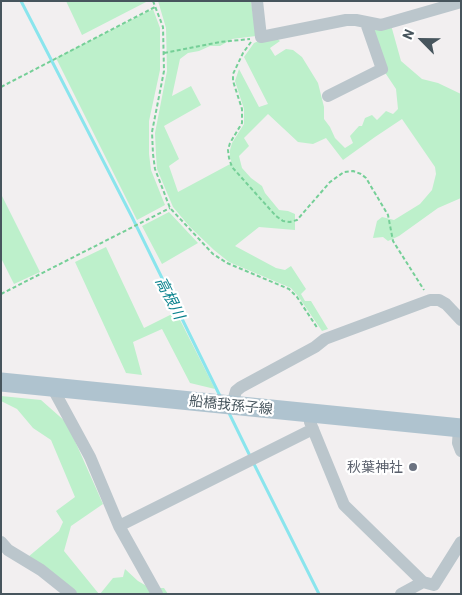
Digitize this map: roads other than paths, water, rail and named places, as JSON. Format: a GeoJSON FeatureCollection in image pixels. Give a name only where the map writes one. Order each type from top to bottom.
{"type":"FeatureCollection","features":[{"type":"Feature","properties":{"kind":"main road","name":"船橋我孫子線"},"geometry":{"type":"LineString","coordinates":[[1,382],[232,405],[310,421],[460,428]]}},
{"type":"Feature","properties":{"kind":"street"},"geometry":{"type":"LineString","coordinates":[[256,1],[261,37],[346,20],[381,25],[461,2]]}},
{"type":"Feature","properties":{"kind":"street"},"geometry":{"type":"LineString","coordinates":[[328,96],[382,69],[366,23]]}},
{"type":"Feature","properties":{"kind":"street"},"geometry":{"type":"LineString","coordinates":[[232,405],[236,391],[241,386],[315,347],[324,339],[430,300],[439,300],[446,304],[461,320]]}},
{"type":"Feature","properties":{"kind":"street"},"geometry":{"type":"LineString","coordinates":[[52,387],[90,458],[119,526],[157,594]]}},
{"type":"Feature","properties":{"kind":"street"},"geometry":{"type":"LineString","coordinates":[[119,526],[252,459],[310,421],[344,505],[433,587]]}},
{"type":"Feature","properties":{"kind":"street"},"geometry":{"type":"LineString","coordinates":[[460,428],[458,443],[461,452]]}},
{"type":"Feature","properties":{"kind":"street"},"geometry":{"type":"LineString","coordinates":[[1,542],[8,550],[42,570],[71,594]]}},
{"type":"Feature","properties":{"kind":"street"},"geometry":{"type":"LineString","coordinates":[[401,594],[433,587],[461,542]]}},
{"type":"Feature","properties":{"kind":"waterway","name":"高根川"},"geometry":{"type":"LineString","coordinates":[[21,1],[132,217],[221,398]]}},
{"type":"Feature","properties":{"kind":"waterway","name":"高根川"},"geometry":{"type":"LineString","coordinates":[[229,413],[250,456]]}},
{"type":"Feature","properties":{"kind":"waterway","name":"高根川"},"geometry":{"type":"LineString","coordinates":[[253,462],[319,594]]}},
{"type":"Feature","properties":{"kind":"place","name":"秋葉神社"},"geometry":{"type":"Point","coordinates":[413,467]}}]}
